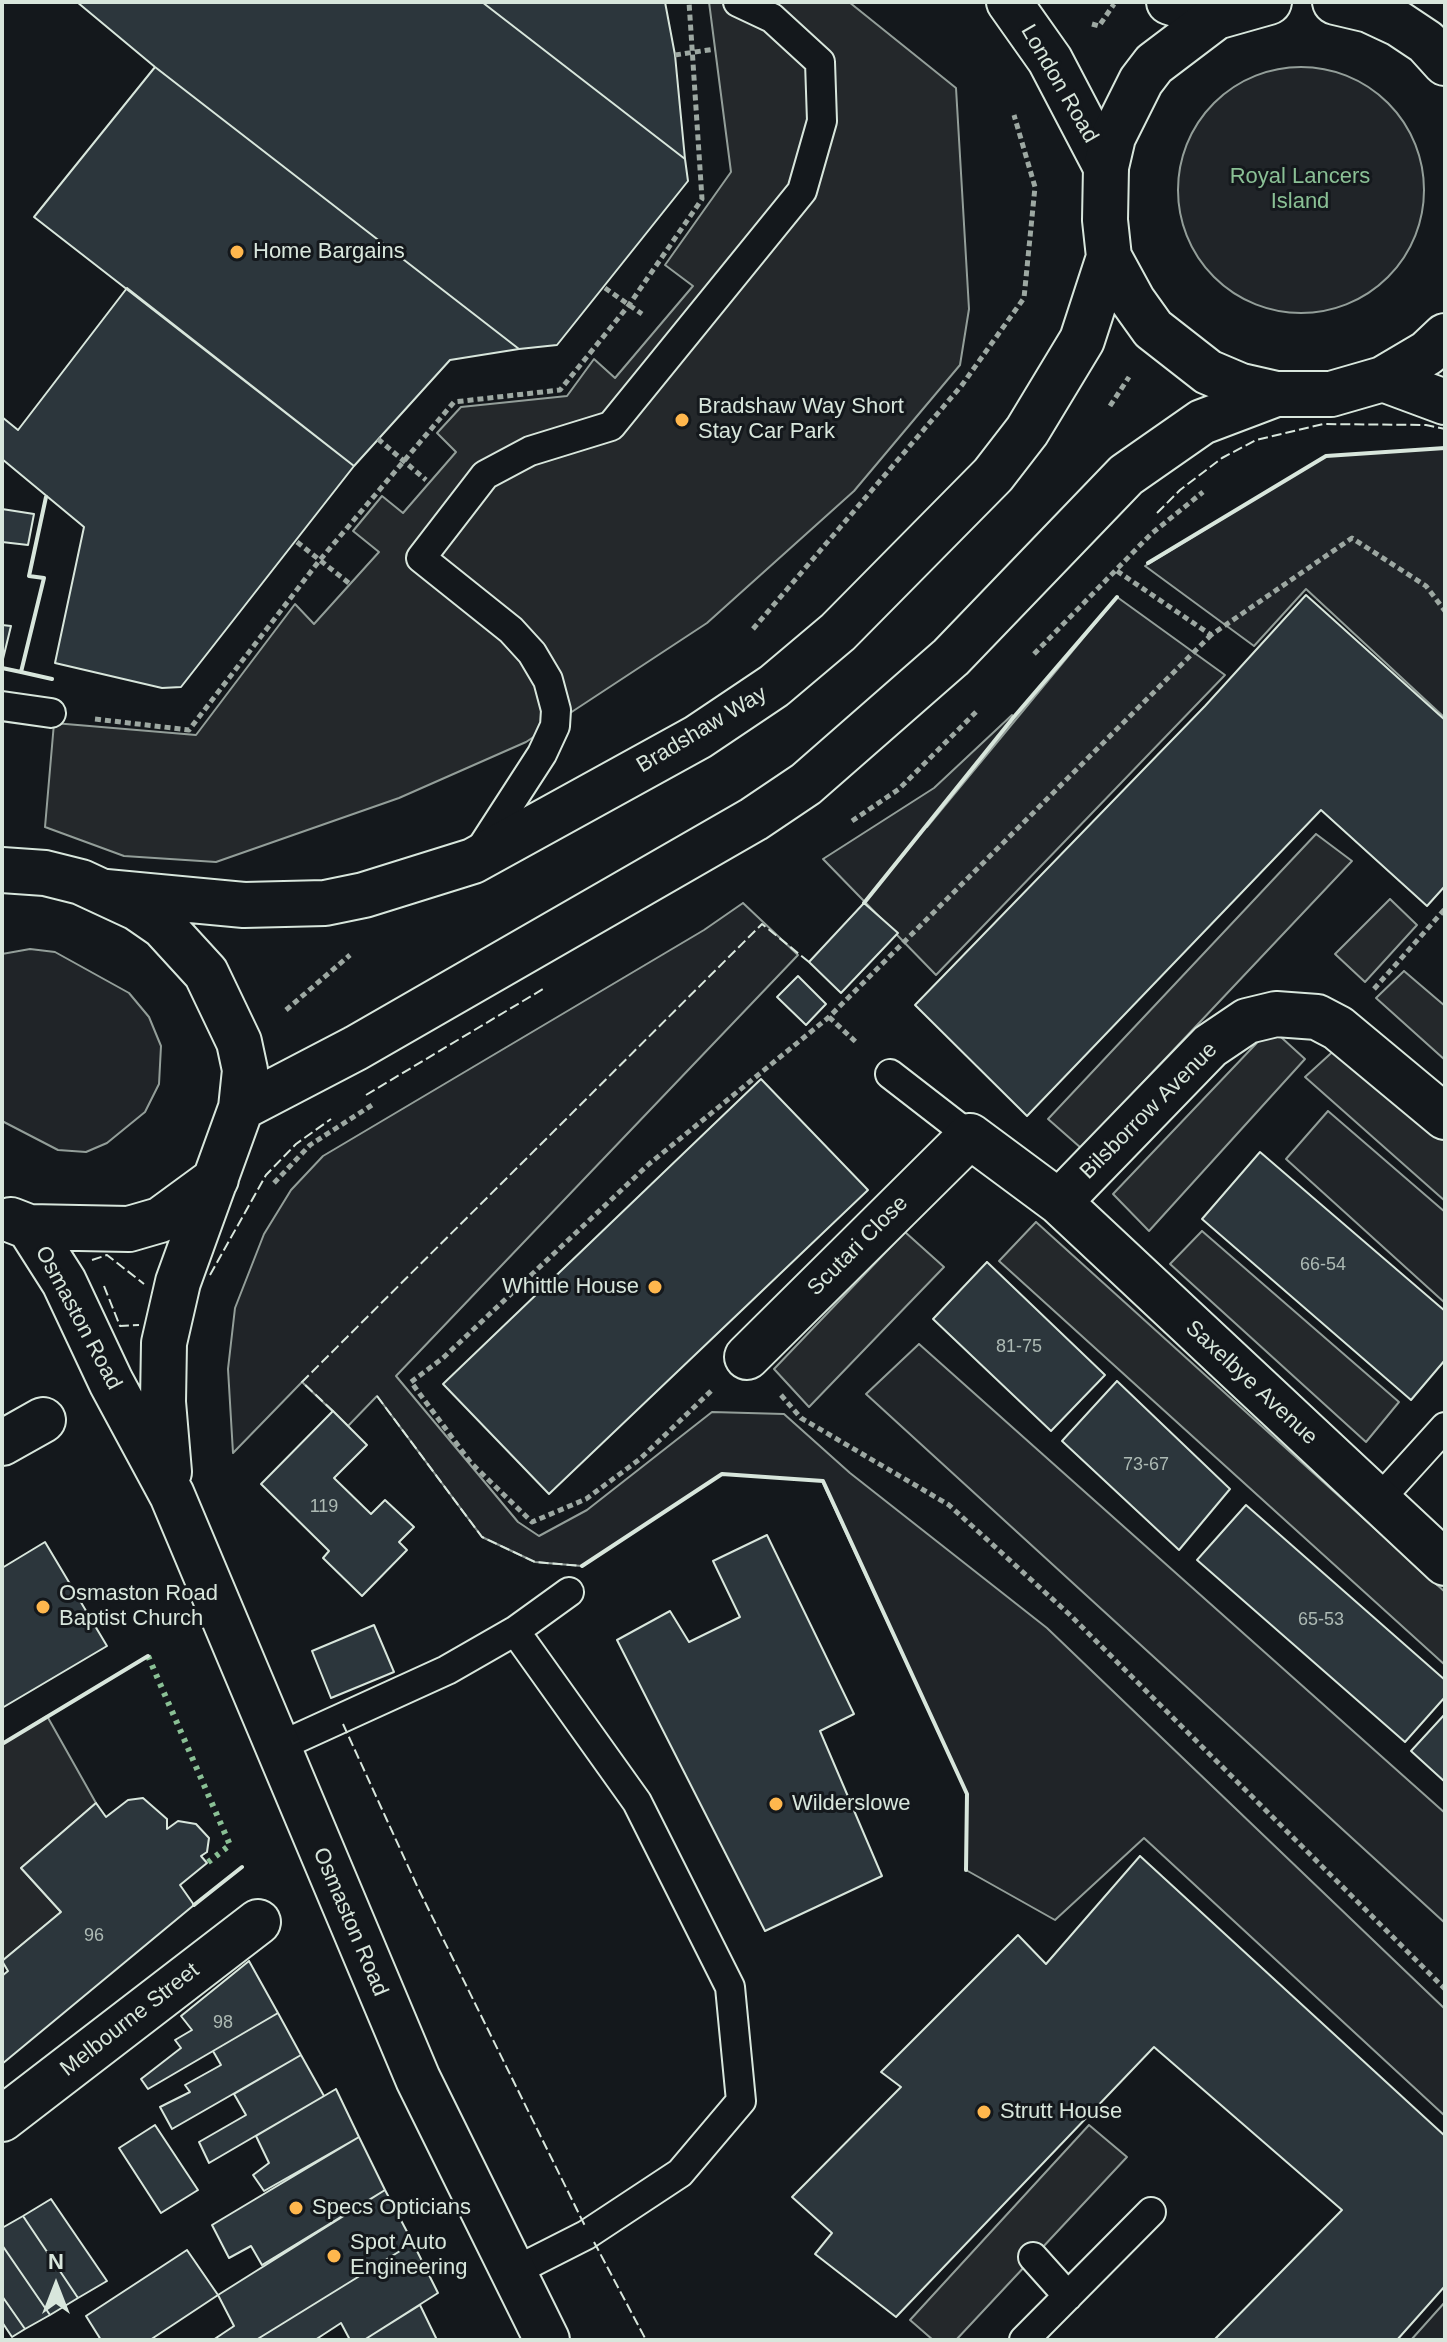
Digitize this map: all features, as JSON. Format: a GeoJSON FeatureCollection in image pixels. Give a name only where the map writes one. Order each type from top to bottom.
{"type":"FeatureCollection","features":[{"type":"Feature","properties":{"kind":"main road","name":"London Road"},"geometry":{"type":"LineString","coordinates":[[1009,2],[1050,60],[1106,167]]}},
{"type":"Feature","properties":{"kind":"main road"},"geometry":{"type":"LineString","coordinates":[[1169,2],[1216,17]]}},
{"type":"Feature","properties":{"kind":"main road"},"geometry":{"type":"LineString","coordinates":[[1269,2],[1216,17],[1154,64],[1141,81],[1113,137],[1106,167],[1105,220],[1109,257],[1133,301],[1153,329],[1208,372],[1241,386],[1276,394],[1331,394],[1383,379],[1427,353],[1445,336]]}},
{"type":"Feature","properties":{"kind":"main road"},"geometry":{"type":"LineString","coordinates":[[1335,2],[1369,10],[1399,24],[1426,42],[1445,63]]}},
{"type":"Feature","properties":{"kind":"main road","name":"Bradshaw Way"},"geometry":{"type":"LineString","coordinates":[[106,892],[244,905],[325,903],[364,895],[473,861],[698,737],[774,686],[838,632],[993,475],[1027,431],[1082,340],[1109,257]]}},
{"type":"Feature","properties":{"kind":"main road"},"geometry":{"type":"LineString","coordinates":[[1383,379],[1445,402]]}},
{"type":"Feature","properties":{"kind":"main road"},"geometry":{"type":"LineString","coordinates":[[241,1108],[317,1068],[754,819],[806,784],[951,657],[1126,475],[1202,422],[1276,394]]}},
{"type":"Feature","properties":{"kind":"main road"},"geometry":{"type":"LineString","coordinates":[[5,868],[45,873],[106,892]]}},
{"type":"Feature","properties":{"kind":"main road","name":"Osmaston Road"},"geometry":{"type":"LineString","coordinates":[[106,892],[163,926],[206,973],[239,1042],[245,1070],[241,1108],[178,1282],[164,1343],[163,1402],[172,1495]]}},
{"type":"Feature","properties":{"kind":"main road","name":"Bilsborrow Avenue"},"geometry":{"type":"LineString","coordinates":[[1059,1202],[1210,1046],[1247,1021],[1276,1014],[1302,1014],[1338,1028],[1445,1117]]}},
{"type":"Feature","properties":{"kind":"main road","name":"Scutari Close"},"geometry":{"type":"LineString","coordinates":[[747,1357],[970,1136]]}},
{"type":"Feature","properties":{"kind":"main road","name":"Saxelbye Avenue"},"geometry":{"type":"LineString","coordinates":[[970,1136],[1059,1202],[1445,1563]]}},
{"type":"Feature","properties":{"kind":"main road"},"geometry":{"type":"LineString","coordinates":[[15,1222],[129,1229],[160,1220],[216,1179]]}},
{"type":"Feature","properties":{"kind":"main road","name":"Osmaston Road"},"geometry":{"type":"LineString","coordinates":[[15,1222],[64,1282],[111,1382],[172,1495],[418,2079],[511,2273],[547,2340]]}},
{"type":"Feature","properties":{"kind":"main road"},"geometry":{"type":"LineString","coordinates":[[2,1443],[43,1420]]}},
{"type":"Feature","properties":{"kind":"main road","name":"Melbourne Street"},"geometry":{"type":"LineString","coordinates":[[2,2119],[258,1922]]}},
{"type":"Feature","properties":{"kind":"lane"},"geometry":{"type":"LineString","coordinates":[[473,861],[542,754],[555,726],[556,710],[548,680],[532,653],[511,630],[421,558],[485,475],[530,451],[611,426],[802,191],[822,121],[820,62],[772,18],[738,2]]}},
{"type":"Feature","properties":{"kind":"lane"},"geometry":{"type":"LineString","coordinates":[[2,706],[51,713]]}},
{"type":"Feature","properties":{"kind":"lane"},"geometry":{"type":"LineString","coordinates":[[890,1074],[970,1136]]}},
{"type":"Feature","properties":{"kind":"lane"},"geometry":{"type":"LineString","coordinates":[[1377,1502],[1445,1427]]}},
{"type":"Feature","properties":{"kind":"lane"},"geometry":{"type":"LineString","coordinates":[[278,1747],[447,1670],[515,1631],[569,1592]]}},
{"type":"Feature","properties":{"kind":"lane"},"geometry":{"type":"LineString","coordinates":[[511,2273],[586,2235],[680,2173],[741,2101],[730,1987],[637,1802],[515,1631]]}},
{"type":"Feature","properties":{"kind":"lane"},"geometry":{"type":"LineString","coordinates":[[1024,2340],[1151,2212]]}},
{"type":"Feature","properties":{"kind":"lane"},"geometry":{"type":"LineString","coordinates":[[1033,2257],[1068,2296]]}},
{"type":"Feature","properties":{"kind":"path"},"geometry":{"type":"LineString","coordinates":[[51,713],[189,730],[319,561],[454,402],[560,390],[629,305],[702,199],[689,2]]}},
{"type":"Feature","properties":{"kind":"path"},"geometry":{"type":"LineString","coordinates":[[675,55],[715,49]]}},
{"type":"Feature","properties":{"kind":"path"},"geometry":{"type":"LineString","coordinates":[[1011,101],[1035,187],[1024,298]]}},
{"type":"Feature","properties":{"kind":"path"},"geometry":{"type":"LineString","coordinates":[[605,288],[649,319]]}},
{"type":"Feature","properties":{"kind":"path"},"geometry":{"type":"LineString","coordinates":[[378,439],[430,483]]}},
{"type":"Feature","properties":{"kind":"path"},"geometry":{"type":"LineString","coordinates":[[1151,534],[1210,485]]}},
{"type":"Feature","properties":{"kind":"path"},"geometry":{"type":"LineString","coordinates":[[1445,611],[1426,586],[1352,538],[1211,635],[829,1017],[649,1164],[443,1358],[411,1382],[471,1463],[532,1522],[586,1499],[640,1459],[747,1357],[801,1418],[949,1505],[1070,1615],[1445,1989]]}},
{"type":"Feature","properties":{"kind":"path"},"geometry":{"type":"LineString","coordinates":[[297,542],[350,584]]}},
{"type":"Feature","properties":{"kind":"path"},"geometry":{"type":"LineString","coordinates":[[1117,571],[1211,635]]}},
{"type":"Feature","properties":{"kind":"path"},"geometry":{"type":"LineString","coordinates":[[317,1068],[285,1009],[374,935],[364,895]]}},
{"type":"Feature","properties":{"kind":"path"},"geometry":{"type":"LineString","coordinates":[[1338,1028],[1445,909]]}},
{"type":"Feature","properties":{"kind":"green space","name":"Royal Lancers Island"},"geometry":{"type":"Polygon","coordinates":[[[1301,67],[1348,77],[1388,103],[1414,143],[1424,190],[1414,237],[1388,277],[1348,303],[1301,313],[1254,303],[1214,277],[1188,237],[1178,190],[1188,143],[1214,103],[1254,77],[1301,67]]]}},
{"type":"Feature","properties":{"kind":"green space"},"geometry":{"type":"Polygon","coordinates":[[[1445,448],[1445,718],[1306,589],[1254,646],[1145,566],[1326,456],[1445,448]]]}},
{"type":"Feature","properties":{"kind":"green space"},"geometry":{"type":"Polygon","coordinates":[[[1117,597],[1225,675],[936,975],[823,859],[934,788],[1012,715],[1013,718],[927,827],[1117,597]]]}},
{"type":"Feature","properties":{"kind":"green space"},"geometry":{"type":"Polygon","coordinates":[[[743,903],[798,955],[396,1376],[518,1522],[539,1536],[587,1510],[712,1412],[784,1414],[850,1473],[1047,1628],[1445,2009],[1445,2116],[1144,1838],[1055,1920],[966,1870],[967,1794],[822,1481],[722,1474],[582,1566],[535,1562],[482,1537],[377,1396],[348,1426],[302,1382],[233,1453],[228,1369],[235,1308],[264,1234],[291,1190],[323,1156],[704,930],[743,903]]]}},
{"type":"Feature","properties":{"kind":"green space"},"geometry":{"type":"Polygon","coordinates":[[[30,949],[55,952],[129,993],[149,1017],[161,1046],[159,1084],[145,1112],[107,1143],[86,1152],[58,1150],[2,1121],[2,954],[30,949]]]}},
{"type":"Feature","properties":{"kind":"green space"},"geometry":{"type":"Polygon","coordinates":[[[1328,1111],[1445,1212],[1445,1303],[1286,1159],[1328,1111]]]}},
{"type":"Feature","properties":{"kind":"green space"},"geometry":{"type":"Polygon","coordinates":[[[919,1344],[1445,1813],[1445,1923],[866,1394],[919,1344]]]}},
{"type":"Feature","properties":{"kind":"green space"},"geometry":{"type":"Polygon","coordinates":[[[1445,2302],[1445,2340],[1411,2340],[1445,2302]]]}},
{"type":"Feature","properties":{"kind":"shaded area","name":"Bradshaw Way Short Stay Car Park"},"geometry":{"type":"Polygon","coordinates":[[[709,2],[849,2],[956,88],[969,309],[960,365],[854,491],[707,623],[526,742],[399,798],[216,862],[124,856],[45,827],[54,723],[196,735],[295,604],[314,624],[379,552],[353,531],[382,496],[403,513],[456,452],[437,433],[461,407],[567,396],[594,359],[615,378],[693,286],[665,265],[731,172],[709,2]]]}},
{"type":"Feature","properties":{"kind":"shaded area"},"geometry":{"type":"Polygon","coordinates":[[[1316,834],[1352,861],[1081,1148],[1048,1119],[1316,834]]]}},
{"type":"Feature","properties":{"kind":"shaded area"},"geometry":{"type":"Polygon","coordinates":[[[1390,899],[1417,925],[1365,982],[1335,954],[1390,899]]]}},
{"type":"Feature","properties":{"kind":"shaded area"},"geometry":{"type":"Polygon","coordinates":[[[1404,971],[1445,1006],[1445,1060],[1376,998],[1404,971]]]}},
{"type":"Feature","properties":{"kind":"shaded area"},"geometry":{"type":"Polygon","coordinates":[[[1271,1028],[1305,1059],[1149,1231],[1113,1194],[1271,1028]]]}},
{"type":"Feature","properties":{"kind":"shaded area"},"geometry":{"type":"Polygon","coordinates":[[[1339,1046],[1445,1136],[1445,1201],[1305,1077],[1339,1046]]]}},
{"type":"Feature","properties":{"kind":"shaded area"},"geometry":{"type":"Polygon","coordinates":[[[1036,1222],[1445,1592],[1445,1665],[999,1261],[1036,1222]]]}},
{"type":"Feature","properties":{"kind":"shaded area"},"geometry":{"type":"Polygon","coordinates":[[[1202,1231],[1399,1402],[1366,1442],[1170,1264],[1202,1231]]]}},
{"type":"Feature","properties":{"kind":"shaded area"},"geometry":{"type":"Polygon","coordinates":[[[905,1232],[944,1267],[809,1407],[774,1369],[905,1232]]]}},
{"type":"Feature","properties":{"kind":"shaded area"},"geometry":{"type":"Polygon","coordinates":[[[47,1716],[96,1803],[21,1868],[61,1912],[2,1961],[2,1744],[47,1716]]]}},
{"type":"Feature","properties":{"kind":"shaded area"},"geometry":{"type":"Polygon","coordinates":[[[1089,2125],[1127,2157],[956,2340],[933,2340],[910,2320],[1089,2125]]]}},
{"type":"Feature","properties":{"kind":"building"},"geometry":{"type":"Polygon","coordinates":[[[77,2],[482,2],[685,159],[688,181],[557,345],[519,349],[155,67],[77,2]]]}},
{"type":"Feature","properties":{"kind":"building"},"geometry":{"type":"Polygon","coordinates":[[[482,2],[665,2],[675,55],[685,159],[482,2]]]}},
{"type":"Feature","properties":{"kind":"building","name":"Home Bargains"},"geometry":{"type":"Polygon","coordinates":[[[155,67],[519,349],[450,360],[354,466],[34,217],[155,67]]]}},
{"type":"Feature","properties":{"kind":"building"},"geometry":{"type":"Polygon","coordinates":[[[127,288],[354,466],[181,687],[162,688],[55,663],[84,527],[2,459],[2,417],[18,430],[127,288]]]}},
{"type":"Feature","properties":{"kind":"building"},"geometry":{"type":"Polygon","coordinates":[[[2,509],[34,514],[28,545],[2,542],[2,509]]]}},
{"type":"Feature","properties":{"kind":"building"},"geometry":{"type":"Polygon","coordinates":[[[1306,595],[1445,720],[1445,886],[1427,906],[1321,810],[1027,1116],[915,1005],[1205,706],[1306,595]]]}},
{"type":"Feature","properties":{"kind":"building"},"geometry":{"type":"Polygon","coordinates":[[[2,625],[11,626],[2,663],[2,625]]]}},
{"type":"Feature","properties":{"kind":"building"},"geometry":{"type":"Polygon","coordinates":[[[864,903],[898,933],[841,993],[809,962],[864,903]]]}},
{"type":"Feature","properties":{"kind":"building"},"geometry":{"type":"Polygon","coordinates":[[[798,976],[826,1004],[806,1025],[777,997],[798,976]]]}},
{"type":"Feature","properties":{"kind":"building","name":"Whittle House"},"geometry":{"type":"Polygon","coordinates":[[[761,1079],[868,1190],[549,1494],[443,1384],[761,1079]]]}},
{"type":"Feature","properties":{"kind":"building"},"geometry":{"type":"Polygon","coordinates":[[[1260,1152],[1445,1311],[1445,1360],[1411,1400],[1202,1219],[1260,1152]]]}},
{"type":"Feature","properties":{"kind":"building"},"geometry":{"type":"Polygon","coordinates":[[[987,1262],[1105,1375],[1051,1431],[933,1319],[987,1262]]]}},
{"type":"Feature","properties":{"kind":"building"},"geometry":{"type":"Polygon","coordinates":[[[1117,1381],[1230,1489],[1179,1550],[1062,1441],[1117,1381]]]}},
{"type":"Feature","properties":{"kind":"building"},"geometry":{"type":"Polygon","coordinates":[[[333,1411],[367,1445],[334,1478],[371,1514],[385,1500],[414,1527],[399,1542],[407,1550],[362,1596],[323,1558],[329,1551],[261,1484],[333,1411]]]}},
{"type":"Feature","properties":{"kind":"building"},"geometry":{"type":"Polygon","coordinates":[[[1246,1505],[1445,1680],[1445,1697],[1405,1742],[1197,1560],[1246,1505]]]}},
{"type":"Feature","properties":{"kind":"building","name":"Wilderslowe"},"geometry":{"type":"Polygon","coordinates":[[[767,1535],[854,1714],[820,1731],[882,1876],[765,1931],[617,1640],[670,1611],[689,1642],[740,1617],[713,1561],[767,1535]]]}},
{"type":"Feature","properties":{"kind":"building","name":"Osmaston Road Baptist Church"},"geometry":{"type":"Polygon","coordinates":[[[45,1542],[107,1646],[2,1708],[2,1568],[45,1542]]]}},
{"type":"Feature","properties":{"kind":"building"},"geometry":{"type":"Polygon","coordinates":[[[374,1625],[394,1672],[331,1698],[312,1651],[374,1625]]]}},
{"type":"Feature","properties":{"kind":"building"},"geometry":{"type":"Polygon","coordinates":[[[1445,1714],[1445,1782],[1411,1751],[1445,1714]]]}},
{"type":"Feature","properties":{"kind":"building"},"geometry":{"type":"Polygon","coordinates":[[[143,1798],[167,1819],[167,1829],[178,1821],[196,1824],[209,1838],[207,1852],[201,1856],[207,1863],[180,1885],[194,1905],[2,2064],[2,1976],[8,1971],[2,1961],[61,1912],[21,1868],[96,1803],[106,1817],[128,1800],[143,1798]]]}},
{"type":"Feature","properties":{"kind":"building","name":"Strutt House"},"geometry":{"type":"Polygon","coordinates":[[[1140,1856],[1445,2136],[1445,2286],[1397,2340],[1214,2340],[1342,2210],[1154,2047],[896,2317],[815,2254],[832,2233],[792,2197],[901,2087],[881,2072],[1018,1935],[1046,1964],[1140,1856]]]}},
{"type":"Feature","properties":{"kind":"building"},"geometry":{"type":"Polygon","coordinates":[[[249,1961],[278,2013],[148,2089],[141,2079],[181,2048],[175,2040],[192,2030],[181,2016],[249,1961]]]}},
{"type":"Feature","properties":{"kind":"building"},"geometry":{"type":"Polygon","coordinates":[[[278,2013],[301,2055],[172,2129],[160,2107],[190,2092],[185,2085],[221,2065],[213,2051],[278,2013]]]}},
{"type":"Feature","properties":{"kind":"building"},"geometry":{"type":"Polygon","coordinates":[[[301,2055],[324,2096],[209,2163],[199,2142],[246,2115],[234,2094],[301,2055]]]}},
{"type":"Feature","properties":{"kind":"building"},"geometry":{"type":"Polygon","coordinates":[[[336,2089],[359,2137],[264,2191],[253,2175],[269,2163],[256,2136],[336,2089]]]}},
{"type":"Feature","properties":{"kind":"building"},"geometry":{"type":"Polygon","coordinates":[[[155,2125],[198,2190],[161,2213],[119,2148],[155,2125]]]}},
{"type":"Feature","properties":{"kind":"building","name":"Specs Opticians"},"geometry":{"type":"Polygon","coordinates":[[[359,2137],[385,2190],[262,2265],[251,2246],[229,2258],[212,2225],[359,2137]]]}},
{"type":"Feature","properties":{"kind":"building","name":"Spot Auto Engineering"},"geometry":{"type":"Polygon","coordinates":[[[385,2190],[413,2243],[256,2340],[213,2340],[234,2326],[218,2295],[385,2190]]]}},
{"type":"Feature","properties":{"kind":"building"},"geometry":{"type":"Polygon","coordinates":[[[51,2199],[107,2281],[78,2298],[23,2216],[51,2199]]]}},
{"type":"Feature","properties":{"kind":"building"},"geometry":{"type":"Polygon","coordinates":[[[23,2216],[78,2298],[50,2315],[2,2245],[2,2228],[23,2216]]]}},
{"type":"Feature","properties":{"kind":"building"},"geometry":{"type":"Polygon","coordinates":[[[413,2243],[438,2293],[364,2340],[350,2340],[341,2323],[315,2340],[256,2340],[413,2243]]]}},
{"type":"Feature","properties":{"kind":"building"},"geometry":{"type":"Polygon","coordinates":[[[2,2245],[50,2315],[25,2329],[2,2296],[2,2245]]]}},
{"type":"Feature","properties":{"kind":"building"},"geometry":{"type":"Polygon","coordinates":[[[187,2250],[218,2295],[150,2340],[101,2340],[86,2316],[187,2250]]]}},
{"type":"Feature","properties":{"kind":"building"},"geometry":{"type":"Polygon","coordinates":[[[2,2296],[25,2329],[12,2337],[2,2322],[2,2296]]]}},
{"type":"Feature","properties":{"kind":"building"},"geometry":{"type":"Polygon","coordinates":[[[420,2305],[437,2340],[364,2340],[420,2305]]]}},
{"type":"Feature","properties":{"kind":"hedge"},"geometry":{"type":"LineString","coordinates":[[148,1656],[230,1845],[207,1863]]}},
{"type":"Feature","properties":{"kind":"fence"},"geometry":{"type":"LineString","coordinates":[[1157,513],[1180,490],[1222,458],[1256,440],[1323,424],[1426,425],[1445,429]]}},
{"type":"Feature","properties":{"kind":"fence"},"geometry":{"type":"LineString","coordinates":[[333,1411],[302,1382],[762,924],[809,962]]}},
{"type":"Feature","properties":{"kind":"fence"},"geometry":{"type":"LineString","coordinates":[[366,1095],[543,989]]}},
{"type":"Feature","properties":{"kind":"fence"},"geometry":{"type":"LineString","coordinates":[[210,1275],[266,1175],[296,1144],[331,1119]]}},
{"type":"Feature","properties":{"kind":"fence"},"geometry":{"type":"LineString","coordinates":[[92,1260],[107,1255],[144,1284]]}},
{"type":"Feature","properties":{"kind":"fence"},"geometry":{"type":"LineString","coordinates":[[104,1286],[120,1326],[139,1325]]}},
{"type":"Feature","properties":{"kind":"fence"},"geometry":{"type":"LineString","coordinates":[[377,1396],[482,1537],[535,1562],[582,1566]]}},
{"type":"Feature","properties":{"kind":"fence"},"geometry":{"type":"LineString","coordinates":[[343,1724],[418,1888],[586,2228]]}},
{"type":"Feature","properties":{"kind":"fence"},"geometry":{"type":"LineString","coordinates":[[594,2242],[646,2340]]}},
{"type":"Feature","properties":{"kind":"wall"},"geometry":{"type":"LineString","coordinates":[[1148,563],[1326,456],[1445,448]]}},
{"type":"Feature","properties":{"kind":"wall"},"geometry":{"type":"LineString","coordinates":[[46,497],[29,576],[44,578],[21,672],[52,679]]}},
{"type":"Feature","properties":{"kind":"wall"},"geometry":{"type":"LineString","coordinates":[[864,903],[1013,718],[1117,597]]}},
{"type":"Feature","properties":{"kind":"wall"},"geometry":{"type":"LineString","coordinates":[[2,668],[21,672]]}},
{"type":"Feature","properties":{"kind":"wall"},"geometry":{"type":"LineString","coordinates":[[582,1566],[722,1474],[823,1481],[967,1794],[966,1870]]}},
{"type":"Feature","properties":{"kind":"wall"},"geometry":{"type":"LineString","coordinates":[[2,1744],[148,1656]]}},
{"type":"Feature","properties":{"kind":"wall"},"geometry":{"type":"LineString","coordinates":[[194,1905],[242,1867]]}},
{"type":"Feature","properties":{"kind":"place","name":"Home Bargains"},"geometry":{"type":"Point","coordinates":[237,252]}},
{"type":"Feature","properties":{"kind":"place","name":"Bradshaw Way Short Stay Car Park"},"geometry":{"type":"Point","coordinates":[682,420]}},
{"type":"Feature","properties":{"kind":"place","name":"Whittle House"},"geometry":{"type":"Point","coordinates":[655,1287]}},
{"type":"Feature","properties":{"kind":"place","name":"Osmaston Road Baptist Church"},"geometry":{"type":"Point","coordinates":[43,1607]}},
{"type":"Feature","properties":{"kind":"place","name":"Wilderslowe"},"geometry":{"type":"Point","coordinates":[776,1804]}},
{"type":"Feature","properties":{"kind":"place","name":"Strutt House"},"geometry":{"type":"Point","coordinates":[984,2112]}},
{"type":"Feature","properties":{"kind":"place","name":"Specs Opticians"},"geometry":{"type":"Point","coordinates":[296,2208]}},
{"type":"Feature","properties":{"kind":"place","name":"Spot Auto Engineering"},"geometry":{"type":"Point","coordinates":[334,2256]}}]}
